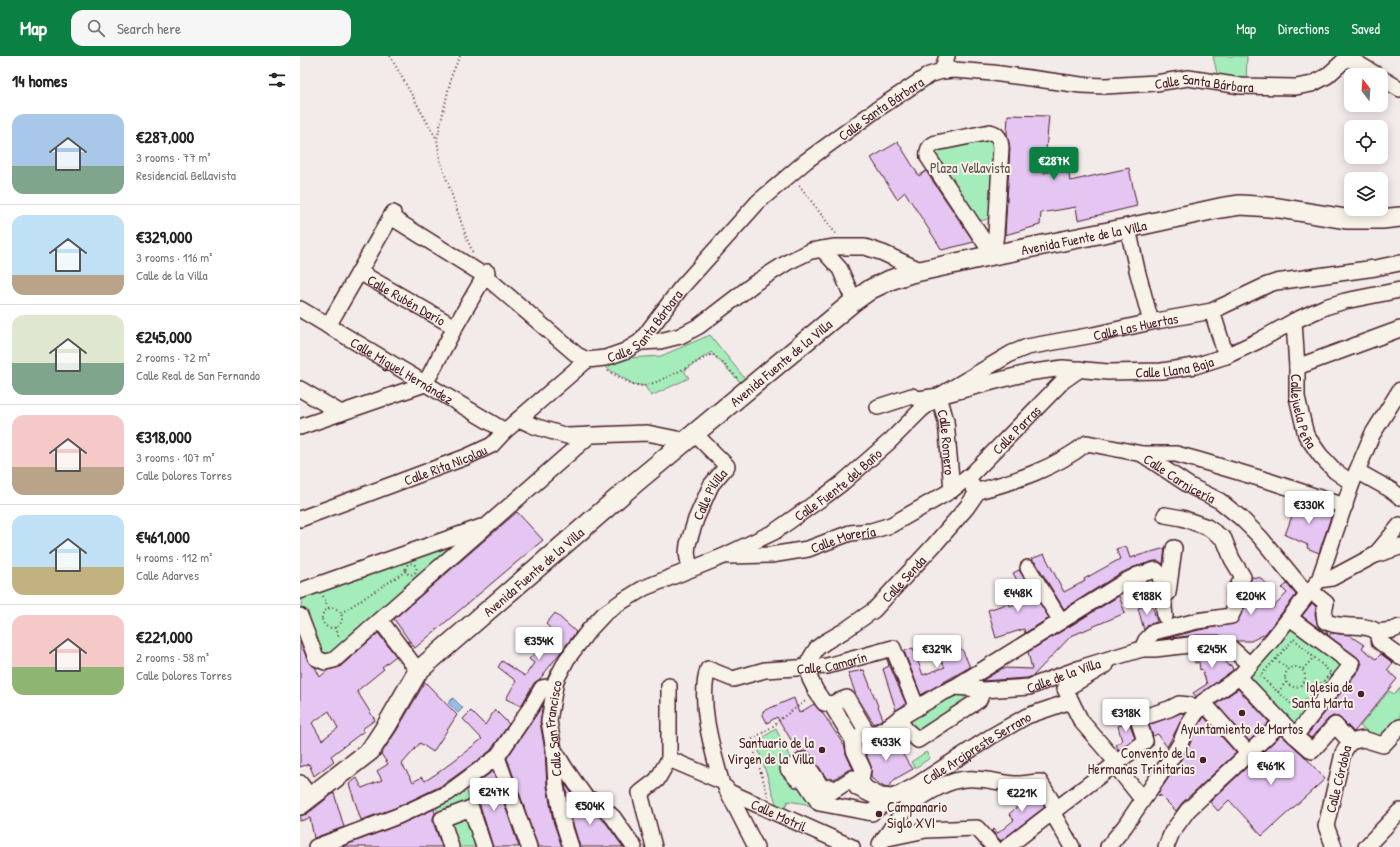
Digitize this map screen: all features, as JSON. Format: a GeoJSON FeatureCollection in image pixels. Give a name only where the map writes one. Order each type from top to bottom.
{"type":"FeatureCollection","features":[{"type":"Feature","properties":{"kind":"main road","name":"Avenida Fuente de la Villa"},"geometry":{"type":"LineString","coordinates":[[303,795],[370,751],[387,725],[418,671],[630,488],[854,301],[871,289],[890,280],[922,271],[1220,208],[1240,206],[1279,208],[1346,219],[1382,219],[1400,216]]}},
{"type":"Feature","properties":{"kind":"street"},"geometry":{"type":"LineString","coordinates":[[942,71],[947,56]]}},
{"type":"Feature","properties":{"kind":"street"},"geometry":{"type":"LineString","coordinates":[[1346,57],[1365,68]]}},
{"type":"Feature","properties":{"kind":"street","name":"Calle Santa Bárbara"},"geometry":{"type":"LineString","coordinates":[[588,360],[605,358],[625,351],[640,342],[685,283],[758,202],[806,161],[876,110],[929,75],[942,71],[954,70],[993,73],[1081,85],[1105,86],[1188,78],[1241,86],[1296,87],[1312,84],[1327,76],[1346,57]]}},
{"type":"Feature","properties":{"kind":"street"},"geometry":{"type":"LineString","coordinates":[[1388,82],[1400,89]]}},
{"type":"Feature","properties":{"kind":"street"},"geometry":{"type":"LineString","coordinates":[[990,132],[996,134],[1000,139],[1001,148],[996,234],[993,255],[928,157],[928,152],[932,144],[990,132]]}},
{"type":"Feature","properties":{"kind":"street"},"geometry":{"type":"LineString","coordinates":[[328,326],[392,215],[486,274],[577,355],[588,360]]}},
{"type":"Feature","properties":{"kind":"street"},"geometry":{"type":"LineString","coordinates":[[1128,228],[1151,322]]}},
{"type":"Feature","properties":{"kind":"street"},"geometry":{"type":"LineString","coordinates":[[640,342],[660,341],[680,336],[699,326],[756,283],[788,262],[811,251],[845,246],[865,247],[883,253],[922,271]]}},
{"type":"Feature","properties":{"kind":"street"},"geometry":{"type":"LineString","coordinates":[[822,249],[840,269],[854,301]]}},
{"type":"Feature","properties":{"kind":"street","name":"Calle Las Huertas"},"geometry":{"type":"LineString","coordinates":[[878,407],[912,396],[918,398],[938,396],[1012,353],[1027,346],[1093,335],[1151,322],[1212,311],[1276,282],[1400,263]]}},
{"type":"Feature","properties":{"kind":"street","name":"Calle Rubén Darío"},"geometry":{"type":"LineString","coordinates":[[359,272],[455,327]]}},
{"type":"Feature","properties":{"kind":"street"},"geometry":{"type":"LineString","coordinates":[[300,427],[425,384],[455,327],[486,274]]}},
{"type":"Feature","properties":{"kind":"street","name":"Calle Llana Baja"},"geometry":{"type":"LineString","coordinates":[[938,396],[1026,373],[1063,368],[1108,372],[1162,371],[1195,366],[1226,356],[1258,342],[1294,321],[1326,307],[1345,301],[1400,290]]}},
{"type":"Feature","properties":{"kind":"street","name":"Calle Miguel Hernández"},"geometry":{"type":"LineString","coordinates":[[300,309],[505,431]]}},
{"type":"Feature","properties":{"kind":"street"},"geometry":{"type":"LineString","coordinates":[[1212,311],[1226,356]]}},
{"type":"Feature","properties":{"kind":"street","name":"Callejuela Peña"},"geometry":{"type":"LineString","coordinates":[[1294,321],[1298,367],[1297,397],[1306,435],[1320,456],[1335,471],[1391,490],[1400,497]]}},
{"type":"Feature","properties":{"kind":"street"},"geometry":{"type":"LineString","coordinates":[[1298,367],[1400,329]]}},
{"type":"Feature","properties":{"kind":"street","name":"Calle Rita Nicolau"},"geometry":{"type":"LineString","coordinates":[[300,519],[466,457],[492,445],[505,431],[588,360]]}},
{"type":"Feature","properties":{"kind":"street","name":"Calle Parras"},"geometry":{"type":"LineString","coordinates":[[952,490],[972,474],[1063,381],[1080,369]]}},
{"type":"Feature","properties":{"kind":"street"},"geometry":{"type":"LineString","coordinates":[[300,389],[341,413]]}},
{"type":"Feature","properties":{"kind":"street"},"geometry":{"type":"LineString","coordinates":[[1108,847],[1125,826],[1172,757],[1180,744],[1187,727],[1200,706],[1239,677],[1290,618],[1312,588],[1372,434],[1400,390]]}},
{"type":"Feature","properties":{"kind":"street","name":"Calle Romero"},"geometry":{"type":"LineString","coordinates":[[938,396],[946,421],[952,490]]}},
{"type":"Feature","properties":{"kind":"street","name":"Calle Fuente del Baño"},"geometry":{"type":"LineString","coordinates":[[724,556],[774,532],[825,496],[890,441],[922,408],[938,396]]}},
{"type":"Feature","properties":{"kind":"street"},"geometry":{"type":"LineString","coordinates":[[520,419],[534,426],[567,436],[647,433],[691,437]]}},
{"type":"Feature","properties":{"kind":"street"},"geometry":{"type":"LineString","coordinates":[[300,616],[316,658],[325,662],[334,660],[590,435]]}},
{"type":"Feature","properties":{"kind":"street","name":"Calle Pililla"},"geometry":{"type":"LineString","coordinates":[[690,569],[687,553],[688,544],[696,519],[711,485],[727,466],[691,437]]}},
{"type":"Feature","properties":{"kind":"street","name":"Calle Carnicería"},"geometry":{"type":"LineString","coordinates":[[978,491],[995,487],[1048,468],[1070,456],[1087,443],[1142,454],[1190,486],[1220,501],[1241,518],[1326,603],[1324,614],[1325,621],[1332,625]]}},
{"type":"Feature","properties":{"kind":"street"},"geometry":{"type":"LineString","coordinates":[[1142,454],[1176,454],[1269,481],[1345,506]]}},
{"type":"Feature","properties":{"kind":"street"},"geometry":{"type":"LineString","coordinates":[[972,474],[973,486],[978,491]]}},
{"type":"Feature","properties":{"kind":"street","name":"Calle Morería"},"geometry":{"type":"LineString","coordinates":[[724,556],[771,555],[808,549],[850,533],[892,525],[952,490]]}},
{"type":"Feature","properties":{"kind":"street","name":"Calle Senda"},"geometry":{"type":"LineString","coordinates":[[808,668],[809,661],[817,648],[874,610],[935,544],[967,507],[978,491]]}},
{"type":"Feature","properties":{"kind":"street"},"geometry":{"type":"LineString","coordinates":[[1142,649],[1146,640],[1154,632],[1231,616],[1237,603],[1234,599],[1234,594],[1243,577],[1232,559],[1224,539],[1207,527],[1182,518],[1165,515]]}},
{"type":"Feature","properties":{"kind":"street"},"geometry":{"type":"LineString","coordinates":[[300,591],[489,524]]}},
{"type":"Feature","properties":{"kind":"street"},"geometry":{"type":"LineString","coordinates":[[1375,555],[1400,525]]}},
{"type":"Feature","properties":{"kind":"street"},"geometry":{"type":"LineString","coordinates":[[428,545],[440,553],[442,558],[441,566]]}},
{"type":"Feature","properties":{"kind":"street"},"geometry":{"type":"LineString","coordinates":[[1312,588],[1375,555],[1400,547]]}},
{"type":"Feature","properties":{"kind":"street"},"geometry":{"type":"LineString","coordinates":[[1165,616],[1174,548]]}},
{"type":"Feature","properties":{"kind":"street","name":"Calle San Francisco"},"geometry":{"type":"LineString","coordinates":[[572,847],[562,820],[556,785],[554,750],[549,721],[556,680],[567,659],[589,630],[604,614],[644,588],[724,556]]}},
{"type":"Feature","properties":{"kind":"street"},"geometry":{"type":"LineString","coordinates":[[1028,568],[1060,621]]}},
{"type":"Feature","properties":{"kind":"street"},"geometry":{"type":"LineString","coordinates":[[831,704],[853,740],[867,732],[877,732],[940,694],[955,687],[1124,582],[1138,575],[1156,570],[1160,574],[1165,616]]}},
{"type":"Feature","properties":{"kind":"street"},"geometry":{"type":"LineString","coordinates":[[1165,616],[1187,617],[1197,622]]}},
{"type":"Feature","properties":{"kind":"street"},"geometry":{"type":"LineString","coordinates":[[1239,677],[1295,736],[1352,664],[1290,618]]}},
{"type":"Feature","properties":{"kind":"street"},"geometry":{"type":"LineString","coordinates":[[380,620],[418,671]]}},
{"type":"Feature","properties":{"kind":"street"},"geometry":{"type":"LineString","coordinates":[[1320,640],[1332,625],[1365,628],[1376,630],[1377,632],[1393,630],[1400,627]]}},
{"type":"Feature","properties":{"kind":"street"},"geometry":{"type":"LineString","coordinates":[[1377,632],[1379,641],[1400,657]]}},
{"type":"Feature","properties":{"kind":"street","name":"Calle de la Villa"},"geometry":{"type":"LineString","coordinates":[[955,687],[983,690],[1028,687],[1086,666],[1142,649],[1198,644],[1219,644],[1231,648],[1250,665]]}},
{"type":"Feature","properties":{"kind":"street","name":"Calle Camarín"},"geometry":{"type":"LineString","coordinates":[[725,786],[709,737],[704,692],[708,669],[732,679],[765,670],[827,666],[893,648],[917,708]]}},
{"type":"Feature","properties":{"kind":"street"},"geometry":{"type":"LineString","coordinates":[[1118,656],[1099,670],[1065,689],[1087,728],[1142,799]]}},
{"type":"Feature","properties":{"kind":"street"},"geometry":{"type":"LineString","coordinates":[[808,668],[810,679],[824,703],[831,704],[847,698],[867,732]]}},
{"type":"Feature","properties":{"kind":"street"},"geometry":{"type":"LineString","coordinates":[[654,847],[640,793],[657,780],[669,759],[669,686]]}},
{"type":"Feature","properties":{"kind":"street"},"geometry":{"type":"LineString","coordinates":[[316,847],[398,816],[448,793],[497,757],[542,688],[548,687],[554,691]]}},
{"type":"Feature","properties":{"kind":"street"},"geometry":{"type":"LineString","coordinates":[[898,719],[906,730],[918,740],[979,700],[983,690]]}},
{"type":"Feature","properties":{"kind":"street","name":"Calle Arcipreste Serrano"},"geometry":{"type":"LineString","coordinates":[[853,740],[854,750],[863,769],[861,780],[867,789],[881,796],[892,797],[918,784],[992,736],[1027,716],[1071,701]]}},
{"type":"Feature","properties":{"kind":"street"},"geometry":{"type":"LineString","coordinates":[[1007,847],[1145,741],[1138,719],[1169,709],[1179,704],[1200,706],[1248,753]]}},
{"type":"Feature","properties":{"kind":"street"},"geometry":{"type":"LineString","coordinates":[[1166,847],[1172,832],[1188,810],[1282,722]]}},
{"type":"Feature","properties":{"kind":"street","name":"Calle Córdoba"},"geometry":{"type":"LineString","coordinates":[[1295,736],[1312,751],[1334,725],[1350,742],[1343,753],[1326,826],[1334,847]]}},
{"type":"Feature","properties":{"kind":"street"},"geometry":{"type":"LineString","coordinates":[[1350,742],[1363,739],[1382,745],[1400,727]]}},
{"type":"Feature","properties":{"kind":"street"},"geometry":{"type":"LineString","coordinates":[[554,750],[586,798],[595,801],[613,817],[634,847]]}},
{"type":"Feature","properties":{"kind":"street"},"geometry":{"type":"LineString","coordinates":[[497,757],[528,847]]}},
{"type":"Feature","properties":{"kind":"street"},"geometry":{"type":"LineString","coordinates":[[669,759],[725,786]]}},
{"type":"Feature","properties":{"kind":"street"},"geometry":{"type":"LineString","coordinates":[[804,760],[824,791],[830,787],[833,791],[852,778],[857,788],[882,800],[880,807],[872,811],[872,813],[818,803],[801,776],[797,779],[788,769],[804,760]]}},
{"type":"Feature","properties":{"kind":"street"},"geometry":{"type":"LineString","coordinates":[[905,809],[925,795],[954,782],[974,778],[1018,784],[1040,782],[1072,847]]}},
{"type":"Feature","properties":{"kind":"street"},"geometry":{"type":"LineString","coordinates":[[880,843],[905,809],[918,784]]}},
{"type":"Feature","properties":{"kind":"street","name":"Calle Motril"},"geometry":{"type":"LineString","coordinates":[[725,786],[773,812],[852,847]]}},
{"type":"Feature","properties":{"kind":"street","name":"Calle Motril"},"geometry":{"type":"LineString","coordinates":[[725,786],[756,847]]}},
{"type":"Feature","properties":{"kind":"street"},"geometry":{"type":"LineString","coordinates":[[451,847],[442,818],[471,808],[484,847]]}},
{"type":"Feature","properties":{"kind":"street"},"geometry":{"type":"LineString","coordinates":[[1366,847],[1398,816]]}},
{"type":"Feature","properties":{"kind":"street"},"geometry":{"type":"LineString","coordinates":[[880,843],[926,830],[977,828],[994,847]]}},
{"type":"Feature","properties":{"kind":"path"},"geometry":{"type":"LineString","coordinates":[[390,56],[437,139]]}},
{"type":"Feature","properties":{"kind":"path"},"geometry":{"type":"LineString","coordinates":[[460,56],[452,74],[437,139],[440,160],[467,239],[486,274]]}},
{"type":"Feature","properties":{"kind":"path"},"geometry":{"type":"LineString","coordinates":[[790,174],[845,246]]}},
{"type":"Feature","properties":{"kind":"path"},"geometry":{"type":"LineString","coordinates":[[607,370],[633,384],[644,387],[686,368],[712,354],[723,363],[740,382]]}},
{"type":"Feature","properties":{"kind":"path"},"geometry":{"type":"LineString","coordinates":[[341,613],[406,571],[407,565],[413,564],[417,568],[415,573],[412,574],[408,574],[406,571]]}},
{"type":"Feature","properties":{"kind":"path"},"geometry":{"type":"LineString","coordinates":[[335,609],[341,613],[342,620],[339,626],[330,628],[325,625],[323,616],[326,611],[335,609]]}},
{"type":"Feature","properties":{"kind":"path"},"geometry":{"type":"LineString","coordinates":[[1294,639],[1331,673],[1297,709],[1260,676],[1276,659],[1294,639]]}},
{"type":"Feature","properties":{"kind":"path"},"geometry":{"type":"LineString","coordinates":[[1303,669],[1314,657]]}},
{"type":"Feature","properties":{"kind":"path"},"geometry":{"type":"LineString","coordinates":[[1276,659],[1288,669]]}},
{"type":"Feature","properties":{"kind":"path"},"geometry":{"type":"LineString","coordinates":[[1294,666],[1303,669],[1306,676],[1304,683],[1298,687],[1288,685],[1285,675],[1288,669],[1294,666]]}},
{"type":"Feature","properties":{"kind":"path"},"geometry":{"type":"LineString","coordinates":[[1278,692],[1286,682]]}},
{"type":"Feature","properties":{"kind":"path"},"geometry":{"type":"LineString","coordinates":[[1304,683],[1313,691]]}},
{"type":"Feature","properties":{"kind":"path"},"geometry":{"type":"LineString","coordinates":[[773,812],[751,740],[775,725],[779,720],[803,704],[816,691]]}},
{"type":"Feature","properties":{"kind":"green space"},"geometry":{"type":"Polygon","coordinates":[[[1213,56],[1247,56],[1246,83],[1218,78],[1213,56]]]}},
{"type":"Feature","properties":{"kind":"green space","name":"Plaza Vellavista"},"geometry":{"type":"Polygon","coordinates":[[[987,138],[993,140],[996,145],[990,217],[981,220],[975,219],[933,155],[935,151],[987,138]]]}},
{"type":"Feature","properties":{"kind":"green space"},"geometry":{"type":"Polygon","coordinates":[[[710,335],[746,380],[740,382],[711,352],[684,371],[689,378],[651,396],[645,386],[633,384],[602,365],[629,358],[661,356],[710,335]]]}},
{"type":"Feature","properties":{"kind":"green space"},"geometry":{"type":"Polygon","coordinates":[[[472,533],[330,657],[318,653],[301,606],[304,596],[472,533]]]}},
{"type":"Feature","properties":{"kind":"green space"},"geometry":{"type":"Polygon","coordinates":[[[1290,618],[1352,664],[1295,736],[1239,677],[1290,618]]]}},
{"type":"Feature","properties":{"kind":"green space"},"geometry":{"type":"Polygon","coordinates":[[[1400,687],[1400,722],[1381,741],[1360,726],[1389,691],[1394,694],[1400,687]]]}},
{"type":"Feature","properties":{"kind":"green space"},"geometry":{"type":"Polygon","coordinates":[[[953,693],[965,695],[963,704],[917,733],[910,720],[953,693]]]}},
{"type":"Feature","properties":{"kind":"green space"},"geometry":{"type":"Polygon","coordinates":[[[776,729],[801,780],[815,803],[813,809],[806,804],[788,801],[782,814],[778,809],[756,742],[776,729]]]}},
{"type":"Feature","properties":{"kind":"green space"},"geometry":{"type":"Polygon","coordinates":[[[926,752],[930,758],[915,768],[911,762],[926,752]]]}},
{"type":"Feature","properties":{"kind":"green space"},"geometry":{"type":"Polygon","coordinates":[[[466,788],[485,847],[448,847],[436,807],[466,788]]]}},
{"type":"Feature","properties":{"kind":"water"},"geometry":{"type":"Polygon","coordinates":[[[453,698],[463,708],[458,713],[448,703],[453,698]]]}},
{"type":"Feature","properties":{"kind":"building"},"geometry":{"type":"Polygon","coordinates":[[[1008,115],[1049,116],[1044,173],[1068,168],[1070,181],[1129,168],[1137,206],[1078,220],[1076,207],[1041,213],[1040,225],[1005,235],[1010,148],[1007,134],[1008,115]]]}},
{"type":"Feature","properties":{"kind":"building"},"geometry":{"type":"Polygon","coordinates":[[[898,142],[919,176],[926,171],[974,242],[942,250],[905,192],[897,199],[871,158],[898,142]]]}},
{"type":"Feature","properties":{"kind":"building"},"geometry":{"type":"Polygon","coordinates":[[[1298,500],[1333,511],[1319,553],[1307,548],[1308,545],[1285,535],[1298,500]]]}},
{"type":"Feature","properties":{"kind":"building"},"geometry":{"type":"Polygon","coordinates":[[[517,512],[543,540],[415,648],[412,644],[410,646],[407,641],[411,643],[394,619],[517,512]]]}},
{"type":"Feature","properties":{"kind":"building"},"geometry":{"type":"Polygon","coordinates":[[[1126,546],[1130,558],[1165,548],[1163,564],[1159,561],[1154,561],[1134,567],[1119,574],[1064,609],[1036,563],[1031,559],[1044,554],[1064,592],[1120,559],[1116,549],[1126,546]]]}},
{"type":"Feature","properties":{"kind":"building"},"geometry":{"type":"Polygon","coordinates":[[[1019,570],[1049,618],[1025,633],[1024,629],[996,638],[988,610],[1009,603],[1010,606],[1027,599],[1013,573],[1019,570]]]}},
{"type":"Feature","properties":{"kind":"building"},"geometry":{"type":"Polygon","coordinates":[[[1252,577],[1261,578],[1267,584],[1259,600],[1273,608],[1287,593],[1282,588],[1287,584],[1296,595],[1265,634],[1251,641],[1236,641],[1219,635],[1197,635],[1163,639],[1236,623],[1245,607],[1246,602],[1244,595],[1252,577]]]}},
{"type":"Feature","properties":{"kind":"building"},"geometry":{"type":"Polygon","coordinates":[[[1119,596],[1125,613],[1071,636],[1033,676],[1027,678],[982,681],[1003,668],[1032,669],[1028,652],[1119,596]]]}},
{"type":"Feature","properties":{"kind":"building"},"geometry":{"type":"Polygon","coordinates":[[[1312,603],[1316,607],[1315,614],[1318,626],[1327,632],[1328,635],[1302,616],[1312,603]]]}},
{"type":"Feature","properties":{"kind":"building"},"geometry":{"type":"Polygon","coordinates":[[[1152,605],[1157,622],[1148,625],[1144,630],[1138,608],[1152,605]]]}},
{"type":"Feature","properties":{"kind":"building"},"geometry":{"type":"Polygon","coordinates":[[[555,613],[576,632],[540,679],[534,683],[521,706],[506,699],[516,681],[498,667],[502,661],[525,676],[534,663],[529,659],[536,652],[539,654],[556,634],[546,624],[555,613]]]}},
{"type":"Feature","properties":{"kind":"building"},"geometry":{"type":"Polygon","coordinates":[[[378,633],[396,656],[382,667],[384,669],[357,691],[375,720],[362,729],[364,731],[331,756],[334,761],[314,776],[309,764],[300,767],[300,641],[308,661],[315,667],[320,677],[328,670],[340,667],[378,633]],[[329,711],[312,723],[322,740],[338,728],[329,711]]]}},
{"type":"Feature","properties":{"kind":"building","name":"Iglesia de Santa Marta"},"geometry":{"type":"Polygon","coordinates":[[[1331,633],[1349,635],[1364,645],[1362,648],[1376,659],[1381,654],[1393,663],[1387,670],[1397,679],[1354,732],[1341,719],[1333,716],[1328,719],[1311,738],[1307,735],[1359,670],[1362,663],[1357,657],[1329,636],[1331,633]]]}},
{"type":"Feature","properties":{"kind":"building"},"geometry":{"type":"Polygon","coordinates":[[[913,648],[923,675],[945,667],[935,653],[943,649],[948,654],[962,649],[970,667],[921,695],[904,651],[913,648]]]}},
{"type":"Feature","properties":{"kind":"building"},"geometry":{"type":"Polygon","coordinates":[[[1218,653],[1223,655],[1228,666],[1231,665],[1233,670],[1196,697],[1193,693],[1207,684],[1202,669],[1200,670],[1199,662],[1195,663],[1194,654],[1218,653]]]}},
{"type":"Feature","properties":{"kind":"building"},"geometry":{"type":"Polygon","coordinates":[[[887,659],[906,704],[896,710],[883,669],[889,666],[887,659]]]}},
{"type":"Feature","properties":{"kind":"building"},"geometry":{"type":"Polygon","coordinates":[[[864,670],[883,719],[874,724],[856,695],[848,673],[864,670]]]}},
{"type":"Feature","properties":{"kind":"building"},"geometry":{"type":"Polygon","coordinates":[[[425,682],[457,715],[433,752],[420,743],[402,764],[413,782],[422,777],[425,781],[482,739],[463,719],[471,711],[485,725],[495,710],[509,724],[490,751],[443,785],[395,808],[361,820],[349,784],[357,778],[362,788],[382,780],[377,771],[388,764],[381,754],[425,682]]]}},
{"type":"Feature","properties":{"kind":"building"},"geometry":{"type":"Polygon","coordinates":[[[1238,689],[1269,722],[1249,741],[1216,704],[1238,689]]]}},
{"type":"Feature","properties":{"kind":"building","name":"Santuario de la Virgen de la Villa"},"geometry":{"type":"Polygon","coordinates":[[[794,698],[799,713],[814,704],[822,712],[845,747],[846,754],[853,769],[848,770],[834,779],[827,779],[811,755],[804,751],[799,753],[777,717],[767,723],[763,715],[763,711],[794,698]]]}},
{"type":"Feature","properties":{"kind":"building"},"geometry":{"type":"Polygon","coordinates":[[[543,705],[540,722],[545,751],[547,786],[553,821],[562,847],[538,847],[507,758],[543,705]]]}},
{"type":"Feature","properties":{"kind":"building"},"geometry":{"type":"Polygon","coordinates":[[[1181,713],[1185,714],[1167,747],[1158,734],[1153,736],[1149,725],[1181,713]]]}},
{"type":"Feature","properties":{"kind":"building"},"geometry":{"type":"Polygon","coordinates":[[[1130,715],[1129,722],[1135,738],[1119,750],[1116,745],[1122,741],[1118,726],[1125,724],[1123,718],[1130,715]]]}},
{"type":"Feature","properties":{"kind":"building","name":"Convento de la Hermanas Trinitarias"},"geometry":{"type":"Polygon","coordinates":[[[1204,717],[1236,753],[1182,803],[1176,811],[1160,795],[1158,797],[1157,795],[1188,749],[1195,731],[1204,717]]]}},
{"type":"Feature","properties":{"kind":"building"},"geometry":{"type":"Polygon","coordinates":[[[1281,735],[1304,756],[1325,779],[1262,836],[1229,800],[1218,811],[1210,802],[1281,735]]]}},
{"type":"Feature","properties":{"kind":"building"},"geometry":{"type":"Polygon","coordinates":[[[889,737],[892,745],[895,744],[913,769],[895,779],[888,788],[871,778],[871,766],[862,744],[880,741],[889,737]]]}},
{"type":"Feature","properties":{"kind":"building"},"geometry":{"type":"Polygon","coordinates":[[[493,771],[519,847],[493,847],[480,805],[477,801],[472,799],[469,789],[493,771]]]}},
{"type":"Feature","properties":{"kind":"building"},"geometry":{"type":"Polygon","coordinates":[[[565,784],[579,804],[590,809],[606,823],[623,847],[580,847],[571,817],[565,784]]]}},
{"type":"Feature","properties":{"kind":"building"},"geometry":{"type":"Polygon","coordinates":[[[1035,791],[1045,807],[1001,841],[992,831],[994,829],[998,833],[1014,820],[1009,814],[1023,802],[1018,795],[1035,791]]]}},
{"type":"Feature","properties":{"kind":"building"},"geometry":{"type":"Polygon","coordinates":[[[334,793],[344,827],[314,838],[310,818],[300,821],[300,816],[307,814],[334,793]]]}},
{"type":"Feature","properties":{"kind":"building"},"geometry":{"type":"Polygon","coordinates":[[[434,809],[435,813],[433,822],[442,847],[341,847],[401,824],[434,809]]]}},
{"type":"Feature","properties":{"kind":"place","name":"Iglesia de Santa Marta"},"geometry":{"type":"Point","coordinates":[1361,694]}},
{"type":"Feature","properties":{"kind":"place","name":"Ayuntamiento de Martos"},"geometry":{"type":"Point","coordinates":[1242,713]}},
{"type":"Feature","properties":{"kind":"place","name":"Santuario de la Virgen de la Villa"},"geometry":{"type":"Point","coordinates":[822,750]}},
{"type":"Feature","properties":{"kind":"place","name":"Convento de la Hermanas Trinitarias"},"geometry":{"type":"Point","coordinates":[1203,760]}},
{"type":"Feature","properties":{"kind":"place","name":"Campanario Siglo XVI"},"geometry":{"type":"Point","coordinates":[879,814]}}]}
